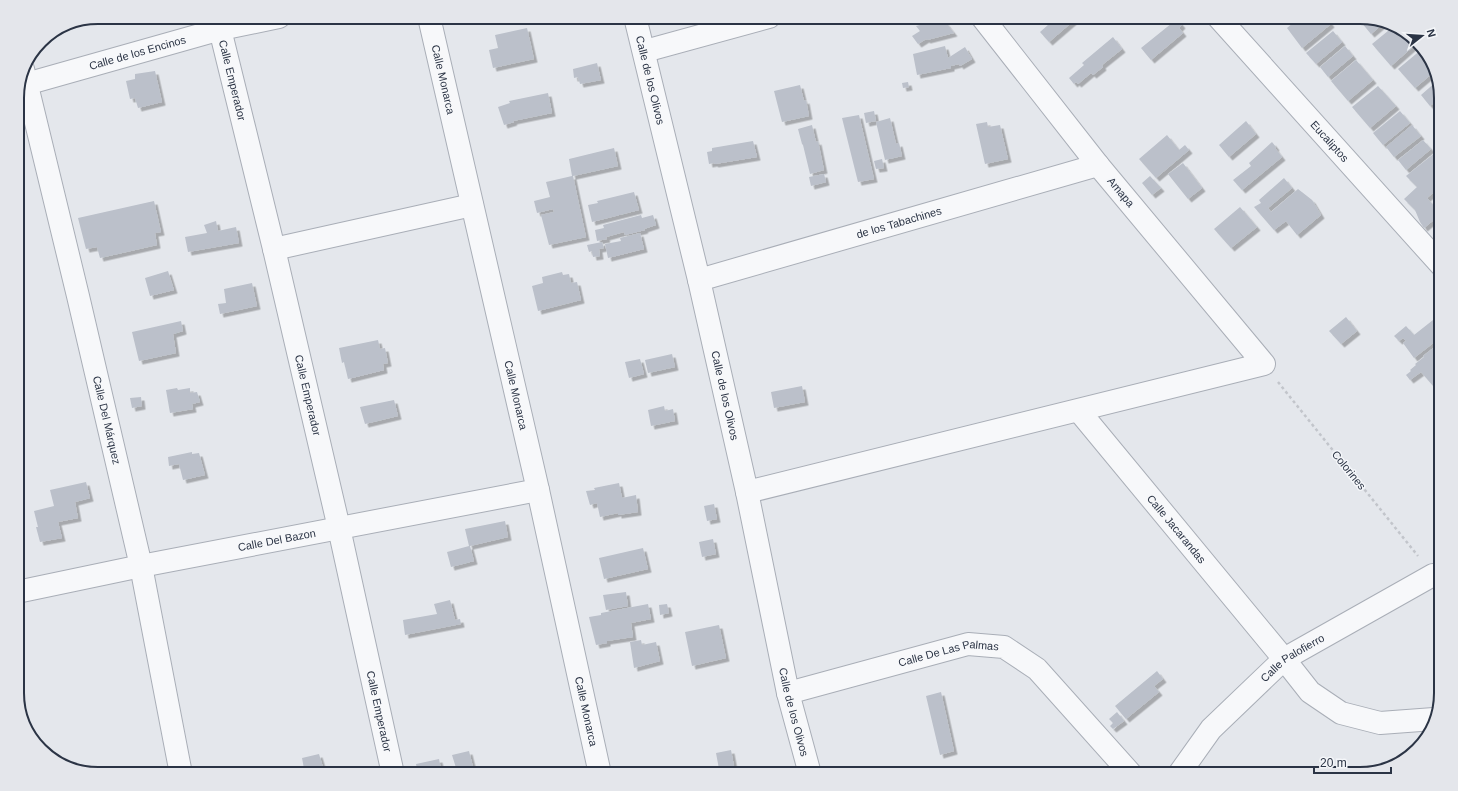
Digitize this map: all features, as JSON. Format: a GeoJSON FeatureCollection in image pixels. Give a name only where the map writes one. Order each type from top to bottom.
{"type":"FeatureCollection","features":[{"type":"Feature","properties":{"kind":"street","name":"Calle de los Encinos"},"geometry":{"type":"LineString","coordinates":[[27,78],[215,24]]}},
{"type":"Feature","properties":{"kind":"street","name":"Calle Emperador"},"geometry":{"type":"LineString","coordinates":[[219,24],[274,249],[339,528],[391,767]]}},
{"type":"Feature","properties":{"kind":"street","name":"Calle Monarca"},"geometry":{"type":"LineString","coordinates":[[431,24],[538,490],[598,767]]}},
{"type":"Feature","properties":{"kind":"street","name":"Calle de los Olivos"},"geometry":{"type":"LineString","coordinates":[[638,24],[699,280],[747,492],[788,693],[808,767]]}},
{"type":"Feature","properties":{"kind":"street"},"geometry":{"type":"LineString","coordinates":[[645,52],[744,24]]}},
{"type":"Feature","properties":{"kind":"street","name":"Amapa"},"geometry":{"type":"LineString","coordinates":[[987,24],[1098,165],[1264,364]]}},
{"type":"Feature","properties":{"kind":"street","name":"Eucaliptos"},"geometry":{"type":"LineString","coordinates":[[1224,24],[1434,257]]}},
{"type":"Feature","properties":{"kind":"street","name":"Calle Del Márquez"},"geometry":{"type":"LineString","coordinates":[[24,89],[78,296],[141,566],[180,767]]}},
{"type":"Feature","properties":{"kind":"street","name":"de los Tabachines"},"geometry":{"type":"LineString","coordinates":[[699,280],[1098,165]]}},
{"type":"Feature","properties":{"kind":"street"},"geometry":{"type":"LineString","coordinates":[[274,249],[472,205]]}},
{"type":"Feature","properties":{"kind":"street"},"geometry":{"type":"LineString","coordinates":[[747,492],[1264,364]]}},
{"type":"Feature","properties":{"kind":"street","name":"Calle Jacarandas"},"geometry":{"type":"LineString","coordinates":[[1079,411],[1310,692],[1341,713],[1380,723],[1429,719]]}},
{"type":"Feature","properties":{"kind":"street","name":"Calle Del Bazon"},"geometry":{"type":"LineString","coordinates":[[24,591],[141,566],[538,490]]}},
{"type":"Feature","properties":{"kind":"street","name":"Calle Palofierro"},"geometry":{"type":"LineString","coordinates":[[1184,767],[1211,729],[1284,659],[1433,575]]}},
{"type":"Feature","properties":{"kind":"street","name":"Calle De Las Palmas"},"geometry":{"type":"LineString","coordinates":[[788,693],[968,644],[1004,647],[1037,669],[1125,767]]}},
{"type":"Feature","properties":{"kind":"path","name":"Colorines"},"geometry":{"type":"LineString","coordinates":[[1264,364],[1433,575]]}},
{"type":"Feature","properties":{"kind":"building"},"geometry":{"type":"Polygon","coordinates":[[[924,24],[947,24],[954,33],[926,39],[918,44],[912,36],[920,31],[916,26],[924,24]]]}},
{"type":"Feature","properties":{"kind":"building"},"geometry":{"type":"Polygon","coordinates":[[[1049,24],[1070,24],[1049,42],[1040,32],[1049,24]]]}},
{"type":"Feature","properties":{"kind":"building"},"geometry":{"type":"Polygon","coordinates":[[[1171,24],[1182,25],[1179,28],[1183,33],[1151,60],[1141,48],[1171,24]]]}},
{"type":"Feature","properties":{"kind":"building"},"geometry":{"type":"Polygon","coordinates":[[[1292,24],[1331,24],[1302,48],[1287,28],[1292,24]]]}},
{"type":"Feature","properties":{"kind":"building"},"geometry":{"type":"Polygon","coordinates":[[[1363,24],[1379,27],[1371,34],[1363,24]]]}},
{"type":"Feature","properties":{"kind":"building"},"geometry":{"type":"Polygon","coordinates":[[[527,28],[534,59],[493,68],[489,50],[498,48],[495,35],[527,28]]]}},
{"type":"Feature","properties":{"kind":"building"},"geometry":{"type":"Polygon","coordinates":[[[1389,30],[1402,38],[1402,56],[1391,66],[1372,44],[1389,30]]]}},
{"type":"Feature","properties":{"kind":"building"},"geometry":{"type":"Polygon","coordinates":[[[1333,31],[1342,42],[1316,64],[1306,53],[1333,31]]]}},
{"type":"Feature","properties":{"kind":"building"},"geometry":{"type":"Polygon","coordinates":[[[1113,37],[1122,49],[1102,65],[1103,67],[1093,75],[1091,73],[1078,84],[1076,82],[1074,84],[1069,78],[1084,65],[1082,63],[1113,37]]]}},
{"type":"Feature","properties":{"kind":"building"},"geometry":{"type":"Polygon","coordinates":[[[945,46],[948,58],[965,47],[972,59],[960,66],[959,64],[951,66],[951,68],[917,75],[913,54],[945,46]]]}},
{"type":"Feature","properties":{"kind":"building"},"geometry":{"type":"Polygon","coordinates":[[[1345,46],[1353,56],[1328,77],[1320,67],[1345,46]]]}},
{"type":"Feature","properties":{"kind":"building"},"geometry":{"type":"Polygon","coordinates":[[[1414,56],[1420,56],[1430,75],[1415,88],[1398,69],[1414,56]]]}},
{"type":"Feature","properties":{"kind":"building"},"geometry":{"type":"Polygon","coordinates":[[[1356,60],[1373,80],[1348,101],[1331,81],[1356,60]]]}},
{"type":"Feature","properties":{"kind":"building"},"geometry":{"type":"Polygon","coordinates":[[[597,63],[601,80],[580,84],[578,77],[574,78],[573,69],[597,63]]]}},
{"type":"Feature","properties":{"kind":"building"},"geometry":{"type":"Polygon","coordinates":[[[155,71],[162,102],[138,108],[135,98],[130,99],[126,81],[135,79],[135,74],[155,71]]]}},
{"type":"Feature","properties":{"kind":"building"},"geometry":{"type":"Polygon","coordinates":[[[908,82],[909,87],[903,88],[902,83],[908,82]]]}},
{"type":"Feature","properties":{"kind":"building"},"geometry":{"type":"Polygon","coordinates":[[[1433,84],[1434,103],[1430,106],[1421,95],[1433,84]]]}},
{"type":"Feature","properties":{"kind":"building"},"geometry":{"type":"Polygon","coordinates":[[[800,85],[804,101],[806,100],[809,116],[782,122],[774,91],[800,85]]]}},
{"type":"Feature","properties":{"kind":"building"},"geometry":{"type":"Polygon","coordinates":[[[1378,86],[1396,106],[1370,128],[1352,107],[1378,86]]]}},
{"type":"Feature","properties":{"kind":"building"},"geometry":{"type":"Polygon","coordinates":[[[548,93],[552,113],[513,121],[514,122],[504,125],[498,107],[510,103],[509,101],[548,93]]]}},
{"type":"Feature","properties":{"kind":"building"},"geometry":{"type":"Polygon","coordinates":[[[874,111],[876,121],[866,123],[864,113],[874,111]]]}},
{"type":"Feature","properties":{"kind":"building"},"geometry":{"type":"Polygon","coordinates":[[[1400,111],[1410,123],[1383,145],[1373,133],[1400,111]]]}},
{"type":"Feature","properties":{"kind":"building"},"geometry":{"type":"Polygon","coordinates":[[[859,115],[874,179],[858,182],[842,118],[859,115]]]}},
{"type":"Feature","properties":{"kind":"building"},"geometry":{"type":"Polygon","coordinates":[[[890,118],[896,144],[899,143],[902,156],[885,160],[876,122],[890,118]]]}},
{"type":"Feature","properties":{"kind":"building"},"geometry":{"type":"Polygon","coordinates":[[[1246,121],[1256,134],[1229,157],[1219,145],[1246,121]]]}},
{"type":"Feature","properties":{"kind":"building"},"geometry":{"type":"Polygon","coordinates":[[[987,122],[988,127],[1000,125],[1008,159],[985,164],[976,124],[987,122]]]}},
{"type":"Feature","properties":{"kind":"building"},"geometry":{"type":"Polygon","coordinates":[[[812,125],[816,142],[818,141],[824,170],[810,174],[798,129],[812,125]]]}},
{"type":"Feature","properties":{"kind":"building"},"geometry":{"type":"Polygon","coordinates":[[[1412,125],[1421,136],[1394,157],[1386,147],[1412,125]]]}},
{"type":"Feature","properties":{"kind":"building"},"geometry":{"type":"Polygon","coordinates":[[[1167,135],[1179,150],[1185,145],[1189,150],[1156,178],[1139,159],[1167,135]]]}},
{"type":"Feature","properties":{"kind":"building"},"geometry":{"type":"Polygon","coordinates":[[[1423,140],[1431,149],[1406,170],[1398,160],[1423,140]]]}},
{"type":"Feature","properties":{"kind":"building"},"geometry":{"type":"Polygon","coordinates":[[[753,141],[757,157],[709,164],[707,152],[712,151],[712,148],[753,141]]]}},
{"type":"Feature","properties":{"kind":"building"},"geometry":{"type":"Polygon","coordinates":[[[1272,142],[1282,157],[1242,190],[1233,180],[1251,166],[1249,163],[1272,142]]]}},
{"type":"Feature","properties":{"kind":"building"},"geometry":{"type":"Polygon","coordinates":[[[614,148],[618,166],[573,176],[586,237],[549,245],[541,215],[554,212],[553,209],[537,213],[534,201],[550,197],[546,182],[572,176],[569,159],[614,148]]]}},
{"type":"Feature","properties":{"kind":"building"},"geometry":{"type":"Polygon","coordinates":[[[1434,154],[1434,192],[1427,198],[1434,206],[1434,220],[1424,228],[1415,210],[1404,199],[1417,187],[1406,176],[1434,154]]]}},
{"type":"Feature","properties":{"kind":"building"},"geometry":{"type":"Polygon","coordinates":[[[882,159],[884,168],[876,169],[874,161],[882,159]]]}},
{"type":"Feature","properties":{"kind":"building"},"geometry":{"type":"Polygon","coordinates":[[[1183,163],[1202,188],[1188,199],[1168,174],[1183,163]]]}},
{"type":"Feature","properties":{"kind":"building"},"geometry":{"type":"Polygon","coordinates":[[[824,174],[826,182],[811,186],[809,177],[824,174]]]}},
{"type":"Feature","properties":{"kind":"building"},"geometry":{"type":"Polygon","coordinates":[[[1150,176],[1161,188],[1152,195],[1142,183],[1150,176]]]}},
{"type":"Feature","properties":{"kind":"building"},"geometry":{"type":"Polygon","coordinates":[[[1284,178],[1292,188],[1268,208],[1271,212],[1298,189],[1312,200],[1321,215],[1297,235],[1286,221],[1274,230],[1254,207],[1261,203],[1259,200],[1284,178]]]}},
{"type":"Feature","properties":{"kind":"building"},"geometry":{"type":"Polygon","coordinates":[[[634,192],[639,210],[592,222],[588,205],[598,203],[597,201],[634,192]]]}},
{"type":"Feature","properties":{"kind":"building"},"geometry":{"type":"Polygon","coordinates":[[[154,201],[161,232],[155,233],[157,245],[100,258],[97,247],[86,249],[78,218],[154,201]]]}},
{"type":"Feature","properties":{"kind":"building"},"geometry":{"type":"Polygon","coordinates":[[[1240,207],[1257,227],[1231,248],[1214,229],[1240,207]]]}},
{"type":"Feature","properties":{"kind":"building"},"geometry":{"type":"Polygon","coordinates":[[[641,215],[642,218],[653,215],[656,225],[644,229],[645,230],[625,235],[624,232],[606,237],[607,239],[597,241],[595,230],[604,228],[603,225],[641,215]]]}},
{"type":"Feature","properties":{"kind":"building"},"geometry":{"type":"Polygon","coordinates":[[[216,221],[218,231],[236,227],[239,243],[188,252],[185,237],[207,233],[204,225],[216,221]]]}},
{"type":"Feature","properties":{"kind":"building"},"geometry":{"type":"Polygon","coordinates":[[[640,233],[644,249],[608,258],[605,244],[621,241],[620,238],[640,233]]]}},
{"type":"Feature","properties":{"kind":"building"},"geometry":{"type":"Polygon","coordinates":[[[602,242],[604,248],[599,249],[600,256],[593,257],[592,251],[589,252],[587,245],[602,242]]]}},
{"type":"Feature","properties":{"kind":"building"},"geometry":{"type":"Polygon","coordinates":[[[168,271],[174,290],[150,296],[145,278],[168,271]]]}},
{"type":"Feature","properties":{"kind":"building"},"geometry":{"type":"Polygon","coordinates":[[[562,272],[563,275],[569,274],[571,283],[577,282],[581,300],[538,311],[532,286],[543,283],[542,277],[562,272]]]}},
{"type":"Feature","properties":{"kind":"building"},"geometry":{"type":"Polygon","coordinates":[[[252,283],[257,306],[220,314],[218,304],[226,303],[224,289],[252,283]]]}},
{"type":"Feature","properties":{"kind":"building"},"geometry":{"type":"Polygon","coordinates":[[[1346,317],[1357,331],[1341,344],[1329,331],[1346,317]]]}},
{"type":"Feature","properties":{"kind":"building"},"geometry":{"type":"Polygon","coordinates":[[[1433,320],[1434,321],[1434,342],[1414,358],[1403,343],[1406,341],[1403,338],[1399,341],[1394,336],[1406,326],[1414,335],[1433,320]]]}},
{"type":"Feature","properties":{"kind":"building"},"geometry":{"type":"Polygon","coordinates":[[[181,321],[183,331],[173,334],[176,353],[139,361],[132,332],[181,321]]]}},
{"type":"Feature","properties":{"kind":"building"},"geometry":{"type":"Polygon","coordinates":[[[378,340],[380,349],[385,348],[388,363],[383,364],[384,370],[348,379],[344,362],[342,363],[339,348],[378,340]]]}},
{"type":"Feature","properties":{"kind":"building"},"geometry":{"type":"Polygon","coordinates":[[[1434,347],[1434,387],[1421,372],[1410,380],[1406,375],[1416,365],[1415,364],[1424,357],[1423,356],[1434,347]]]}},
{"type":"Feature","properties":{"kind":"building"},"geometry":{"type":"Polygon","coordinates":[[[672,354],[675,367],[648,373],[645,360],[672,354]]]}},
{"type":"Feature","properties":{"kind":"building"},"geometry":{"type":"Polygon","coordinates":[[[640,359],[644,374],[629,378],[625,362],[640,359]]]}},
{"type":"Feature","properties":{"kind":"building"},"geometry":{"type":"Polygon","coordinates":[[[802,386],[805,402],[774,408],[771,392],[802,386]]]}},
{"type":"Feature","properties":{"kind":"building"},"geometry":{"type":"Polygon","coordinates":[[[177,388],[178,390],[190,388],[190,393],[197,392],[200,402],[192,404],[193,409],[170,413],[166,390],[177,388]]]}},
{"type":"Feature","properties":{"kind":"building"},"geometry":{"type":"Polygon","coordinates":[[[141,397],[142,406],[132,408],[130,398],[141,397]]]}},
{"type":"Feature","properties":{"kind":"building"},"geometry":{"type":"Polygon","coordinates":[[[394,400],[398,416],[365,424],[360,407],[394,400]]]}},
{"type":"Feature","properties":{"kind":"building"},"geometry":{"type":"Polygon","coordinates":[[[664,406],[665,411],[673,409],[675,421],[651,426],[648,410],[664,406]]]}},
{"type":"Feature","properties":{"kind":"building"},"geometry":{"type":"Polygon","coordinates":[[[192,452],[192,454],[199,453],[205,475],[183,480],[179,464],[169,466],[168,457],[192,452]]]}},
{"type":"Feature","properties":{"kind":"building"},"geometry":{"type":"Polygon","coordinates":[[[86,482],[90,498],[75,502],[78,518],[58,522],[62,538],[40,542],[34,511],[54,506],[50,490],[86,482]]]}},
{"type":"Feature","properties":{"kind":"building"},"geometry":{"type":"Polygon","coordinates":[[[619,483],[622,498],[636,495],[638,512],[618,515],[618,513],[600,517],[597,503],[590,505],[586,491],[619,483]]]}},
{"type":"Feature","properties":{"kind":"building"},"geometry":{"type":"Polygon","coordinates":[[[714,504],[717,519],[707,521],[704,506],[714,504]]]}},
{"type":"Feature","properties":{"kind":"building"},"geometry":{"type":"Polygon","coordinates":[[[505,521],[508,537],[470,546],[474,561],[451,567],[447,552],[469,546],[465,529],[505,521]]]}},
{"type":"Feature","properties":{"kind":"building"},"geometry":{"type":"Polygon","coordinates":[[[713,539],[716,554],[702,557],[699,542],[713,539]]]}},
{"type":"Feature","properties":{"kind":"building"},"geometry":{"type":"Polygon","coordinates":[[[643,548],[648,569],[604,579],[599,558],[643,548]]]}},
{"type":"Feature","properties":{"kind":"building"},"geometry":{"type":"Polygon","coordinates":[[[626,592],[628,606],[606,610],[603,595],[626,592]]]}},
{"type":"Feature","properties":{"kind":"building"},"geometry":{"type":"Polygon","coordinates":[[[450,600],[455,620],[460,619],[461,624],[405,635],[403,620],[437,614],[434,604],[450,600]]]}},
{"type":"Feature","properties":{"kind":"building"},"geometry":{"type":"Polygon","coordinates":[[[648,604],[651,619],[631,623],[633,637],[607,641],[607,643],[596,645],[589,617],[601,615],[601,613],[648,604]]]}},
{"type":"Feature","properties":{"kind":"building"},"geometry":{"type":"Polygon","coordinates":[[[667,604],[669,613],[660,615],[659,605],[667,604]]]}},
{"type":"Feature","properties":{"kind":"building"},"geometry":{"type":"Polygon","coordinates":[[[719,625],[726,658],[692,666],[685,632],[719,625]]]}},
{"type":"Feature","properties":{"kind":"building"},"geometry":{"type":"Polygon","coordinates":[[[641,640],[642,645],[656,642],[660,661],[634,668],[630,642],[641,640]]]}},
{"type":"Feature","properties":{"kind":"building"},"geometry":{"type":"Polygon","coordinates":[[[1157,671],[1163,679],[1154,686],[1159,692],[1126,719],[1115,706],[1157,671]]]}},
{"type":"Feature","properties":{"kind":"building"},"geometry":{"type":"Polygon","coordinates":[[[941,692],[954,751],[940,755],[926,696],[941,692]]]}},
{"type":"Feature","properties":{"kind":"building"},"geometry":{"type":"Polygon","coordinates":[[[1117,712],[1124,721],[1113,729],[1110,726],[1113,723],[1109,719],[1117,712]]]}},
{"type":"Feature","properties":{"kind":"building"},"geometry":{"type":"Polygon","coordinates":[[[731,750],[734,766],[719,767],[716,753],[731,750]]]}},
{"type":"Feature","properties":{"kind":"building"},"geometry":{"type":"Polygon","coordinates":[[[469,751],[473,767],[456,767],[452,755],[469,751]]]}},
{"type":"Feature","properties":{"kind":"building"},"geometry":{"type":"Polygon","coordinates":[[[319,754],[323,767],[304,767],[302,758],[319,754]]]}},
{"type":"Feature","properties":{"kind":"building"},"geometry":{"type":"Polygon","coordinates":[[[439,759],[441,767],[417,767],[416,764],[439,759]]]}}]}
